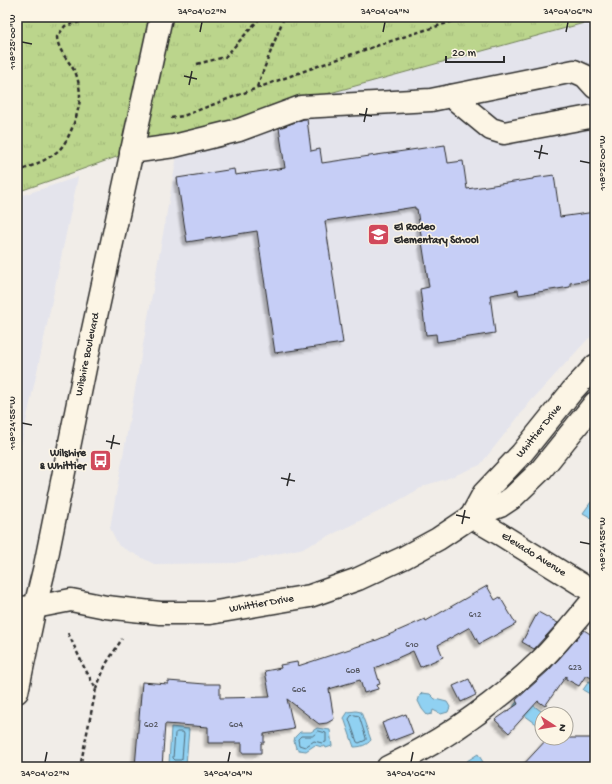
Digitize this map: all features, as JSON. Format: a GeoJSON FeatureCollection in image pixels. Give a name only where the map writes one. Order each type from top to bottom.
{"type":"FeatureCollection","features":[{"type":"Feature","properties":{"kind":"street","name":"Wilshire Boulevard"},"geometry":{"type":"LineString","coordinates":[[17,692],[26,607],[45,566],[88,353],[161,17]]}},
{"type":"Feature","properties":{"kind":"street"},"geometry":{"type":"LineString","coordinates":[[131,152],[174,146],[239,130],[302,106],[431,100],[574,71],[585,76],[595,87]]}},
{"type":"Feature","properties":{"kind":"street"},"geometry":{"type":"LineString","coordinates":[[451,96],[491,129],[504,134],[595,116]]}},
{"type":"Feature","properties":{"kind":"street","name":"Whittier Drive"},"geometry":{"type":"LineString","coordinates":[[471,517],[484,493],[493,482],[522,453],[572,391],[595,366]]}},
{"type":"Feature","properties":{"kind":"street","name":"Whittier Drive"},"geometry":{"type":"LineString","coordinates":[[26,607],[71,600],[106,607],[160,613],[210,613],[310,596],[358,579],[403,558],[438,539],[471,517],[500,506],[515,496],[541,470],[595,403]]}},
{"type":"Feature","properties":{"kind":"street","name":"Elevado Avenue"},"geometry":{"type":"LineString","coordinates":[[471,517],[595,593]]}},
{"type":"Feature","properties":{"kind":"street"},"geometry":{"type":"LineString","coordinates":[[388,767],[436,741],[508,690],[541,660],[570,629],[595,598]]}},
{"type":"Feature","properties":{"kind":"path"},"geometry":{"type":"LineString","coordinates":[[17,172],[49,158],[60,150],[67,140],[76,116],[80,99],[79,85],[75,74],[58,45],[57,37],[66,26],[94,17]]}},
{"type":"Feature","properties":{"kind":"path"},"geometry":{"type":"LineString","coordinates":[[197,64],[225,57],[261,17]]}},
{"type":"Feature","properties":{"kind":"path"},"geometry":{"type":"LineString","coordinates":[[257,88],[284,17]]}},
{"type":"Feature","properties":{"kind":"path"},"geometry":{"type":"LineString","coordinates":[[171,118],[183,116],[257,88],[467,17]]}},
{"type":"Feature","properties":{"kind":"path"},"geometry":{"type":"LineString","coordinates":[[68,633],[96,690]]}},
{"type":"Feature","properties":{"kind":"path"},"geometry":{"type":"LineString","coordinates":[[80,767],[96,690],[106,664],[122,639]]}},
{"type":"Feature","properties":{"kind":"shaded area","name":"El Rodeo Elementary School"},"geometry":{"type":"Polygon","coordinates":[[[595,20],[595,334],[588,339],[531,401],[480,465],[446,479],[426,485],[382,510],[304,548],[235,563],[154,564],[119,546],[110,528],[181,134],[595,20]]]}},
{"type":"Feature","properties":{"kind":"shaded area"},"geometry":{"type":"Polygon","coordinates":[[[78,177],[41,353],[17,463],[17,197],[78,177]]]}},
{"type":"Feature","properties":{"kind":"green space"},"geometry":{"type":"Polygon","coordinates":[[[17,17],[595,17],[595,20],[181,134],[17,192],[17,17]]]}},
{"type":"Feature","properties":{"kind":"water"},"geometry":{"type":"Polygon","coordinates":[[[591,502],[595,504],[595,520],[583,513],[591,502]]]}},
{"type":"Feature","properties":{"kind":"water"},"geometry":{"type":"Polygon","coordinates":[[[589,681],[595,684],[595,697],[583,690],[589,681]]]}},
{"type":"Feature","properties":{"kind":"water"},"geometry":{"type":"Polygon","coordinates":[[[422,693],[430,694],[435,699],[447,702],[450,707],[448,712],[441,714],[433,710],[432,714],[427,715],[418,701],[422,693]]]}},
{"type":"Feature","properties":{"kind":"water"},"geometry":{"type":"Polygon","coordinates":[[[521,696],[534,706],[534,722],[513,707],[521,696]]]}},
{"type":"Feature","properties":{"kind":"water"},"geometry":{"type":"Polygon","coordinates":[[[348,712],[361,712],[371,740],[359,747],[354,747],[344,718],[348,712]]]}},
{"type":"Feature","properties":{"kind":"water"},"geometry":{"type":"Polygon","coordinates":[[[171,727],[189,729],[186,765],[169,764],[171,727]]]}},
{"type":"Feature","properties":{"kind":"water"},"geometry":{"type":"Polygon","coordinates":[[[317,728],[330,730],[332,746],[326,748],[325,746],[322,747],[315,745],[306,751],[296,748],[294,741],[295,737],[300,732],[311,732],[317,728]]]}},
{"type":"Feature","properties":{"kind":"water"},"geometry":{"type":"Polygon","coordinates":[[[478,754],[486,767],[471,767],[467,761],[478,754]]]}},
{"type":"Feature","properties":{"kind":"building"},"geometry":{"type":"Polygon","coordinates":[[[307,119],[311,151],[320,149],[322,163],[445,145],[448,163],[463,161],[467,189],[554,175],[560,217],[595,212],[595,279],[570,283],[570,287],[519,295],[518,290],[490,295],[495,333],[437,342],[436,334],[426,335],[420,289],[429,287],[417,209],[415,209],[415,207],[325,221],[343,343],[275,353],[257,231],[187,242],[177,178],[234,169],[235,175],[285,168],[279,128],[307,119]]]}},
{"type":"Feature","properties":{"kind":"building"},"geometry":{"type":"Polygon","coordinates":[[[487,586],[495,600],[500,597],[516,624],[479,644],[470,627],[438,645],[443,657],[420,667],[413,651],[375,668],[380,684],[377,685],[378,689],[364,693],[360,680],[329,689],[334,719],[327,723],[319,724],[287,699],[294,729],[264,734],[264,743],[261,743],[261,753],[242,753],[242,743],[208,743],[208,727],[165,724],[162,767],[135,767],[142,682],[168,684],[168,681],[220,684],[220,698],[270,697],[265,671],[281,668],[280,665],[297,662],[298,666],[377,640],[425,619],[426,621],[487,586]]]}},
{"type":"Feature","properties":{"kind":"building"},"geometry":{"type":"Polygon","coordinates":[[[538,612],[558,623],[534,649],[522,642],[538,612]]]}},
{"type":"Feature","properties":{"kind":"building"},"geometry":{"type":"Polygon","coordinates":[[[584,630],[595,637],[595,680],[586,675],[579,686],[566,679],[566,676],[545,706],[538,701],[509,733],[495,720],[518,704],[516,700],[549,670],[584,630]]]}},
{"type":"Feature","properties":{"kind":"building"},"geometry":{"type":"Polygon","coordinates":[[[469,679],[476,695],[461,702],[453,686],[469,679]]]}},
{"type":"Feature","properties":{"kind":"building"},"geometry":{"type":"Polygon","coordinates":[[[406,714],[413,733],[389,742],[382,723],[406,714]]]}},
{"type":"Feature","properties":{"kind":"building"},"geometry":{"type":"Polygon","coordinates":[[[574,738],[595,738],[595,767],[521,767],[541,746],[574,746],[574,738]]]}},
{"type":"Feature","properties":{"kind":"place","name":"El Rodeo Elementary School"},"geometry":{"type":"Point","coordinates":[379,234]}},
{"type":"Feature","properties":{"kind":"place","name":"Wilshire & Whittier"},"geometry":{"type":"Point","coordinates":[101,460]}}]}
